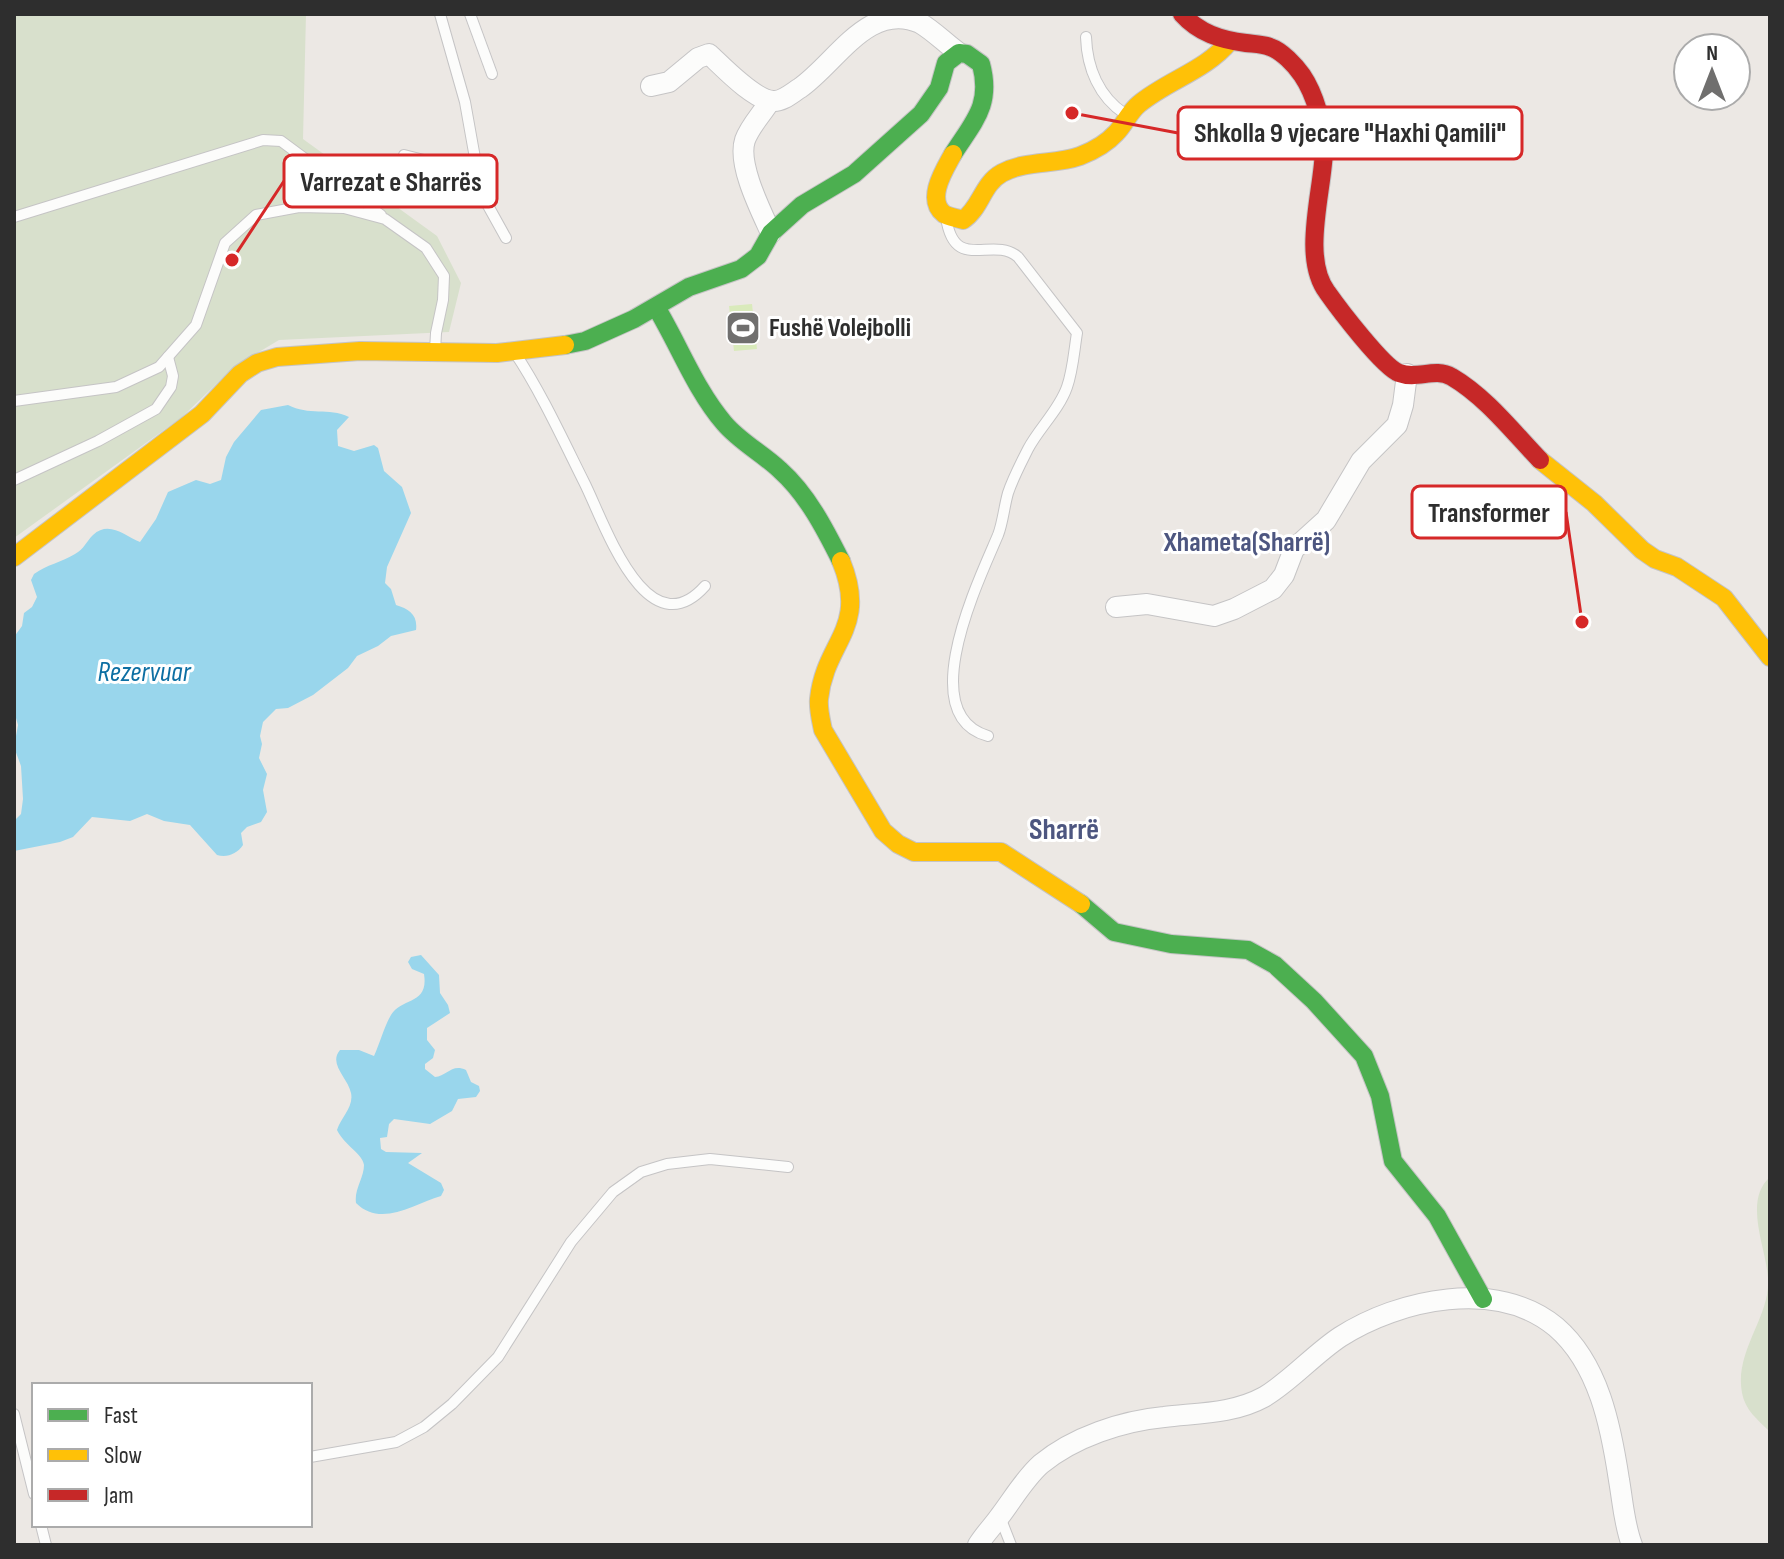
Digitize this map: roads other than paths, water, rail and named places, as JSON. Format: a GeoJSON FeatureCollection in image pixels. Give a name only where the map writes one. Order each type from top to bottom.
{"type":"FeatureCollection","features":[{"type":"Feature","properties":{"kind":"street"},"geometry":{"type":"LineString","coordinates":[[1182,14],[1195,28],[1230,41],[1271,47],[1301,74],[1314,97],[1324,147],[1314,249],[1324,289],[1377,354],[1398,373],[1418,375],[1434,371],[1449,375],[1474,392],[1547,467],[1594,503],[1642,550],[1655,559],[1677,567],[1724,598],[1770,657]]}},
{"type":"Feature","properties":{"kind":"street"},"geometry":{"type":"LineString","coordinates":[[651,86],[669,82],[698,58],[709,54],[741,83],[770,101],[778,101],[802,86],[877,18],[903,17],[921,24],[959,53],[967,54],[981,64],[985,98],[979,113],[943,167],[936,189],[939,207],[946,215],[963,220],[973,215],[990,182],[1001,174],[1065,160],[1093,150],[1117,132],[1127,116],[1152,95],[1214,59],[1230,41]]}},
{"type":"Feature","properties":{"kind":"street"},"geometry":{"type":"LineString","coordinates":[[14,557],[202,414],[240,374],[257,363],[292,356],[514,351],[557,347],[585,341],[656,307],[689,287],[741,269],[758,256],[771,233],[802,205],[854,174],[921,114],[939,88],[946,63],[959,53]]}},
{"type":"Feature","properties":{"kind":"street"},"geometry":{"type":"LineString","coordinates":[[770,101],[748,133],[743,149],[757,201],[771,233]]}},
{"type":"Feature","properties":{"kind":"street"},"geometry":{"type":"LineString","coordinates":[[656,307],[691,375],[723,422],[785,473],[804,496],[850,586],[852,605],[848,626],[823,683],[819,700],[820,716],[823,730],[883,831],[914,852],[1001,852],[1077,900],[1114,932],[1171,944],[1248,950],[1275,965],[1314,1001],[1364,1056],[1380,1096],[1393,1161],[1437,1216],[1483,1299]]}},
{"type":"Feature","properties":{"kind":"street"},"geometry":{"type":"LineString","coordinates":[[1116,607],[1147,604],[1214,616],[1273,589],[1284,575],[1294,549],[1326,520],[1361,461],[1397,425],[1407,374]]}},
{"type":"Feature","properties":{"kind":"street"},"geometry":{"type":"LineString","coordinates":[[978,1545],[1040,1465],[1093,1434],[1160,1417],[1238,1407],[1264,1396],[1342,1336],[1376,1318],[1440,1301],[1483,1299],[1513,1303],[1555,1326],[1576,1349],[1595,1381],[1607,1418],[1625,1528],[1632,1545]]}},
{"type":"Feature","properties":{"kind":"lane"},"geometry":{"type":"LineString","coordinates":[[440,14],[465,102],[486,202],[506,238]]}},
{"type":"Feature","properties":{"kind":"lane"},"geometry":{"type":"LineString","coordinates":[[470,14],[492,74]]}},
{"type":"Feature","properties":{"kind":"lane"},"geometry":{"type":"LineString","coordinates":[[1086,37],[1090,63],[1098,85],[1106,98],[1127,116]]}},
{"type":"Feature","properties":{"kind":"lane"},"geometry":{"type":"LineString","coordinates":[[14,217],[263,140],[281,141],[426,248],[444,276],[435,351]]}},
{"type":"Feature","properties":{"kind":"lane"},"geometry":{"type":"LineString","coordinates":[[404,155],[479,174]]}},
{"type":"Feature","properties":{"kind":"lane"},"geometry":{"type":"LineString","coordinates":[[14,401],[116,387],[159,367],[196,325],[225,243],[256,215],[299,207],[344,208],[385,219]]}},
{"type":"Feature","properties":{"kind":"lane"},"geometry":{"type":"LineString","coordinates":[[946,215],[948,230],[961,248],[976,252],[1007,250],[1018,257],[1077,333],[1067,388],[1030,445],[1009,490],[999,531],[960,640],[951,684],[954,701],[965,724],[975,732],[988,736]]}},
{"type":"Feature","properties":{"kind":"lane"},"geometry":{"type":"LineString","coordinates":[[514,351],[634,582],[661,602],[673,604],[686,602],[705,586]]}},
{"type":"Feature","properties":{"kind":"lane"},"geometry":{"type":"LineString","coordinates":[[14,480],[98,441],[156,409],[171,387],[173,376],[168,357]]}},
{"type":"Feature","properties":{"kind":"lane"},"geometry":{"type":"LineString","coordinates":[[312,1457],[396,1442],[424,1427],[452,1404],[498,1357],[571,1242],[613,1192],[641,1172],[667,1164],[710,1159],[788,1167]]}},
{"type":"Feature","properties":{"kind":"lane"},"geometry":{"type":"LineString","coordinates":[[14,1414],[32,1486]]}},
{"type":"Feature","properties":{"kind":"lane"},"geometry":{"type":"LineString","coordinates":[[1000,1517],[1011,1545]]}},
{"type":"Feature","properties":{"kind":"water","name":"Rezervuar"},"geometry":{"type":"Polygon","coordinates":[[[288,405],[349,417],[337,430],[338,446],[354,451],[374,445],[378,448],[384,471],[402,487],[411,513],[387,567],[385,583],[391,589],[396,605],[414,617],[416,630],[391,636],[357,656],[348,668],[313,695],[288,708],[276,709],[263,722],[259,758],[267,774],[263,790],[267,812],[261,822],[241,833],[243,845],[235,853],[217,855],[190,825],[164,821],[147,814],[130,821],[92,817],[73,837],[14,851],[14,821],[21,814],[23,799],[21,766],[14,747],[18,725],[14,711],[14,637],[22,626],[24,613],[32,607],[37,597],[31,580],[34,574],[75,554],[93,535],[105,529],[140,542],[156,519],[168,492],[196,480],[210,484],[221,480],[226,457],[234,442],[261,410],[288,405]]]}},
{"type":"Feature","properties":{"kind":"water"},"geometry":{"type":"Polygon","coordinates":[[[421,955],[439,975],[440,993],[450,1013],[427,1028],[427,1040],[435,1050],[425,1069],[435,1077],[457,1068],[466,1070],[471,1082],[479,1086],[480,1091],[476,1097],[458,1099],[452,1111],[430,1124],[394,1119],[389,1124],[387,1137],[380,1138],[381,1149],[386,1152],[422,1153],[408,1163],[441,1183],[444,1190],[441,1196],[398,1212],[376,1214],[356,1203],[363,1161],[337,1130],[349,1107],[351,1093],[337,1066],[337,1055],[340,1050],[359,1050],[374,1056],[391,1015],[422,991],[424,974],[412,969],[408,962],[411,957],[421,955]]]}},
{"type":"Feature","properties":{"kind":"place","name":"Shkolla 9 vjecare \"Haxhi Qamili\""},"geometry":{"type":"Point","coordinates":[1072,113]}},
{"type":"Feature","properties":{"kind":"place","name":"Varrezat e Sharrës"},"geometry":{"type":"Point","coordinates":[232,260]}},
{"type":"Feature","properties":{"kind":"place","name":"Fushë Volejbolli"},"geometry":{"type":"Point","coordinates":[743,328]}},
{"type":"Feature","properties":{"kind":"place","name":"Transformer"},"geometry":{"type":"Point","coordinates":[1582,622]}},
{"type":"Feature","properties":{"kind":"district","name":"Xhameta(Sharrë)"},"geometry":{"type":"Point","coordinates":[1247,542]}},
{"type":"Feature","properties":{"kind":"district","name":"Sharrë"},"geometry":{"type":"Point","coordinates":[1064,830]}}]}
